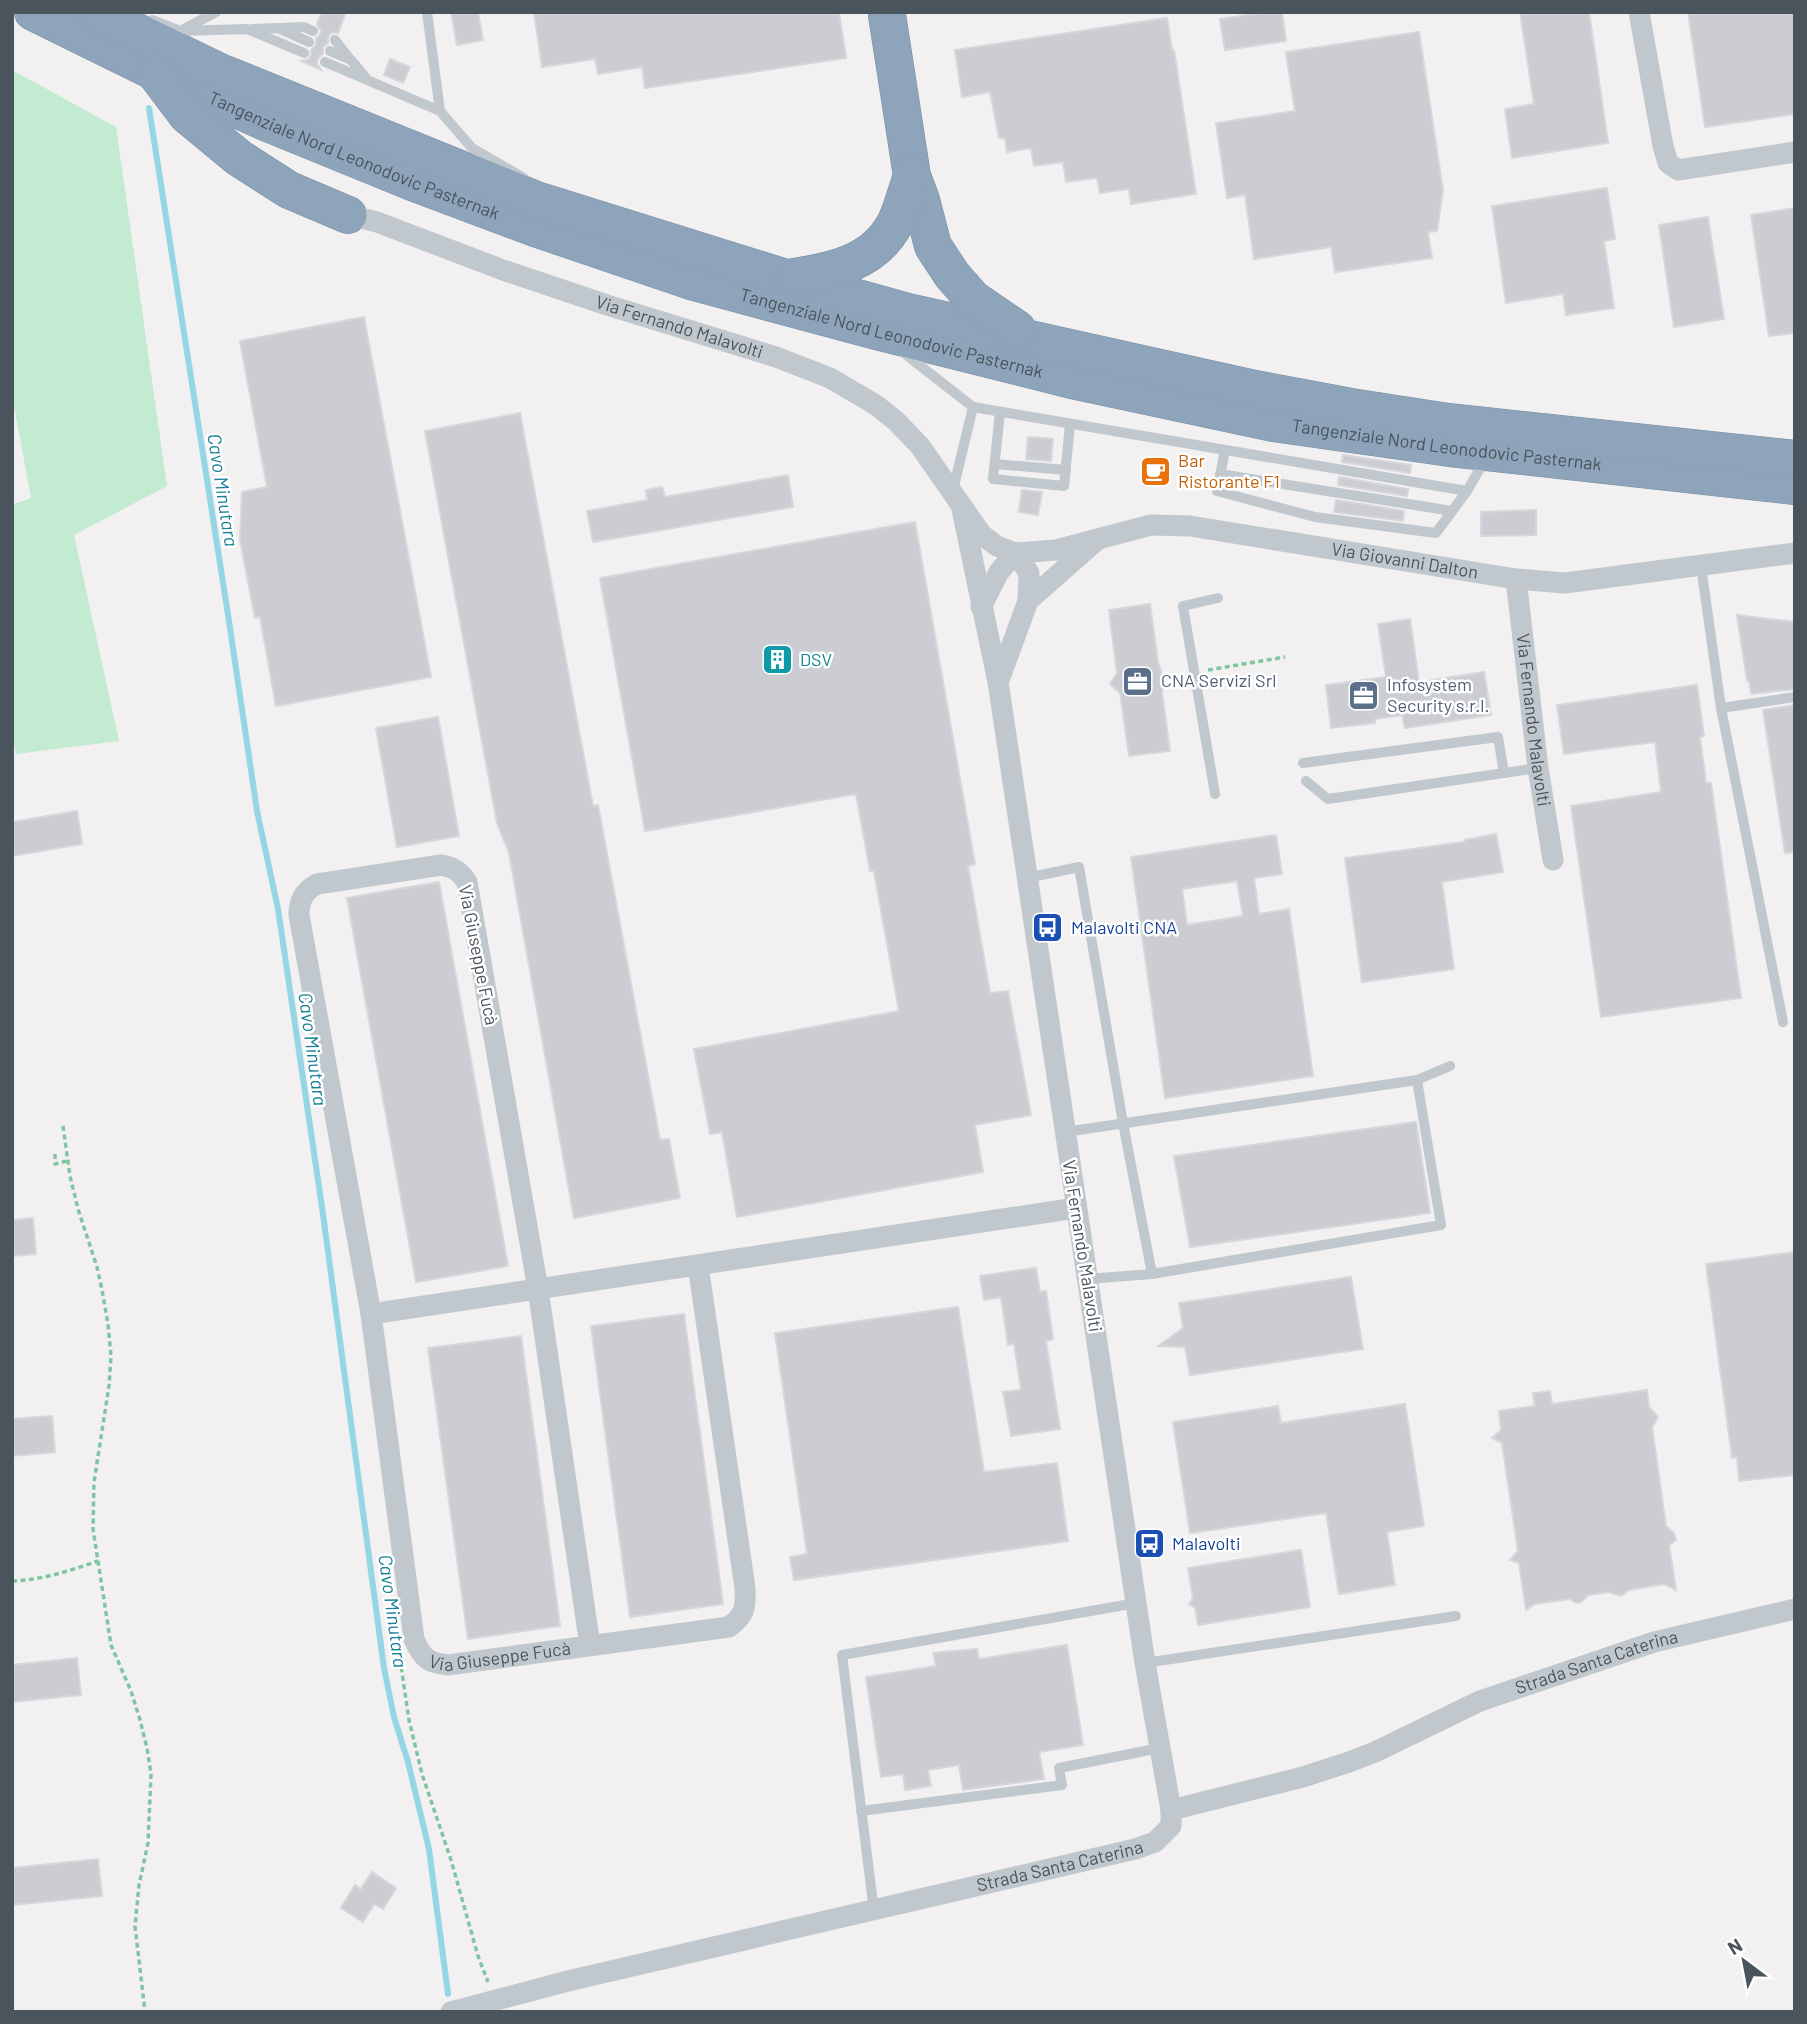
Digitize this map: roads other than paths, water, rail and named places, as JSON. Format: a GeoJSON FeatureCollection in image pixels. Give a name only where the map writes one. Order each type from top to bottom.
{"type":"FeatureCollection","features":[{"type":"Feature","properties":{"kind":"highway","name":"Tangenziale Nord Leonodovic Pasternak"},"geometry":{"type":"LineString","coordinates":[[33,12],[153,71],[277,127],[412,182],[535,228],[694,282],[876,331],[1076,381],[1273,423],[1489,453],[1795,486]]}},
{"type":"Feature","properties":{"kind":"highway","name":"Tangenziale Nord Leonodovic Pasternak"},"geometry":{"type":"LineString","coordinates":[[96,12],[220,72],[539,201],[786,278],[908,312],[1255,389],[1448,422],[1795,458]]}},
{"type":"Feature","properties":{"kind":"highway"},"geometry":{"type":"LineString","coordinates":[[892,13],[912,176],[933,246],[952,275],[973,299],[1034,340]]}},
{"type":"Feature","properties":{"kind":"highway"},"geometry":{"type":"LineString","coordinates":[[153,71],[187,115],[239,159],[289,190],[348,215]]}},
{"type":"Feature","properties":{"kind":"highway"},"geometry":{"type":"LineString","coordinates":[[786,278],[826,272],[872,252],[894,226],[912,176]]}},
{"type":"Feature","properties":{"kind":"street"},"geometry":{"type":"LineString","coordinates":[[1639,12],[1668,163],[1678,170],[1795,152]]}},
{"type":"Feature","properties":{"kind":"street","name":"Via Fernando Malavolti"},"geometry":{"type":"LineString","coordinates":[[348,215],[377,222],[607,305],[776,357],[830,378],[876,405],[920,446],[982,535],[997,546],[1015,553],[1029,573],[1028,601],[998,682]]}},
{"type":"Feature","properties":{"kind":"street","name":"Via Fernando Malavolti"},"geometry":{"type":"LineString","coordinates":[[957,500],[998,682],[1145,1663],[1171,1810]]}},
{"type":"Feature","properties":{"kind":"street","name":"Via Giovanni Dalton"},"geometry":{"type":"LineString","coordinates":[[1015,553],[1056,550],[1150,525],[1190,526],[1516,579],[1565,583],[1795,553]]}},
{"type":"Feature","properties":{"kind":"street","name":"Via Fernando Malavolti"},"geometry":{"type":"LineString","coordinates":[[1028,601],[1098,539]]}},
{"type":"Feature","properties":{"kind":"street"},"geometry":{"type":"LineString","coordinates":[[981,607],[999,572],[1015,553]]}},
{"type":"Feature","properties":{"kind":"street","name":"Via Fernando Malavolti"},"geometry":{"type":"LineString","coordinates":[[1516,579],[1538,768],[1553,860]]}},
{"type":"Feature","properties":{"kind":"street","name":"Via Giuseppe Fucà"},"geometry":{"type":"LineString","coordinates":[[590,1646],[538,1289],[467,882],[461,873],[451,866],[441,865],[317,884],[309,888],[302,897],[299,915],[371,1314],[414,1639],[427,1660],[448,1665],[590,1646],[729,1627],[740,1618],[746,1605],[746,1588],[698,1265]]}},
{"type":"Feature","properties":{"kind":"street"},"geometry":{"type":"LineString","coordinates":[[371,1314],[1076,1208]]}},
{"type":"Feature","properties":{"kind":"street","name":"Strada Santa Caterina"},"geometry":{"type":"LineString","coordinates":[[451,2012],[568,1981],[1148,1845],[1167,1832],[1171,1825],[1171,1810],[1303,1777],[1349,1762],[1480,1701],[1654,1642],[1795,1608]]}},
{"type":"Feature","properties":{"kind":"lane"},"geometry":{"type":"LineString","coordinates":[[180,31],[216,12]]}},
{"type":"Feature","properties":{"kind":"lane"},"geometry":{"type":"LineString","coordinates":[[427,12],[440,111]]}},
{"type":"Feature","properties":{"kind":"lane"},"geometry":{"type":"LineString","coordinates":[[145,17],[180,31],[304,27],[311,36]]}},
{"type":"Feature","properties":{"kind":"lane"},"geometry":{"type":"LineString","coordinates":[[247,29],[304,53]]}},
{"type":"Feature","properties":{"kind":"lane"},"geometry":{"type":"LineString","coordinates":[[332,46],[351,60],[368,80]]}},
{"type":"Feature","properties":{"kind":"lane"},"geometry":{"type":"LineString","coordinates":[[325,62],[440,111],[472,148],[522,176],[539,201]]}},
{"type":"Feature","properties":{"kind":"lane"},"geometry":{"type":"LineString","coordinates":[[876,331],[973,407],[1467,491]]}},
{"type":"Feature","properties":{"kind":"lane"},"geometry":{"type":"LineString","coordinates":[[957,500],[973,407]]}},
{"type":"Feature","properties":{"kind":"lane"},"geometry":{"type":"LineString","coordinates":[[1000,412],[995,464],[1066,470],[1070,424]]}},
{"type":"Feature","properties":{"kind":"lane"},"geometry":{"type":"LineString","coordinates":[[1225,450],[1217,492],[1315,517],[1436,533],[1467,491],[1489,453]]}},
{"type":"Feature","properties":{"kind":"lane"},"geometry":{"type":"LineString","coordinates":[[1220,474],[1451,511]]}},
{"type":"Feature","properties":{"kind":"lane"},"geometry":{"type":"LineString","coordinates":[[1700,566],[1721,708],[1783,1022]]}},
{"type":"Feature","properties":{"kind":"lane"},"geometry":{"type":"LineString","coordinates":[[1215,794],[1182,606],[1218,598]]}},
{"type":"Feature","properties":{"kind":"lane"},"geometry":{"type":"LineString","coordinates":[[1721,708],[1795,697]]}},
{"type":"Feature","properties":{"kind":"lane"},"geometry":{"type":"LineString","coordinates":[[1303,763],[1498,737],[1504,773]]}},
{"type":"Feature","properties":{"kind":"lane"},"geometry":{"type":"LineString","coordinates":[[1306,781],[1328,799],[1538,768]]}},
{"type":"Feature","properties":{"kind":"lane"},"geometry":{"type":"LineString","coordinates":[[1027,878],[1079,867],[1152,1274]]}},
{"type":"Feature","properties":{"kind":"lane"},"geometry":{"type":"LineString","coordinates":[[1065,1132],[1418,1080],[1450,1066]]}},
{"type":"Feature","properties":{"kind":"lane"},"geometry":{"type":"LineString","coordinates":[[1087,1279],[1152,1274],[1441,1225],[1418,1080]]}},
{"type":"Feature","properties":{"kind":"lane"},"geometry":{"type":"LineString","coordinates":[[874,1910],[842,1655],[1136,1603]]}},
{"type":"Feature","properties":{"kind":"lane"},"geometry":{"type":"LineString","coordinates":[[1145,1663],[1456,1616]]}},
{"type":"Feature","properties":{"kind":"lane"},"geometry":{"type":"LineString","coordinates":[[862,1811],[1062,1785],[1059,1769],[1160,1748]]}},
{"type":"Feature","properties":{"kind":"waterway","name":"Cavo Minutara"},"geometry":{"type":"LineString","coordinates":[[149,108],[257,811],[278,909],[322,1207],[384,1668],[394,1717],[429,1849],[448,1994]]}},
{"type":"Feature","properties":{"kind":"place","name":"Bar Ristorante F1"},"geometry":{"type":"Point","coordinates":[1155,471]}},
{"type":"Feature","properties":{"kind":"place","name":"DSV"},"geometry":{"type":"Point","coordinates":[777,660]}},
{"type":"Feature","properties":{"kind":"place","name":"CNA Servizi Srl"},"geometry":{"type":"Point","coordinates":[1138,681]}},
{"type":"Feature","properties":{"kind":"place","name":"Infosystem Security s.r.l."},"geometry":{"type":"Point","coordinates":[1364,695]}},
{"type":"Feature","properties":{"kind":"place","name":"Malavolti CNA"},"geometry":{"type":"Point","coordinates":[1048,928]}},
{"type":"Feature","properties":{"kind":"place","name":"Malavolti"},"geometry":{"type":"Point","coordinates":[1149,1544]}}]}
